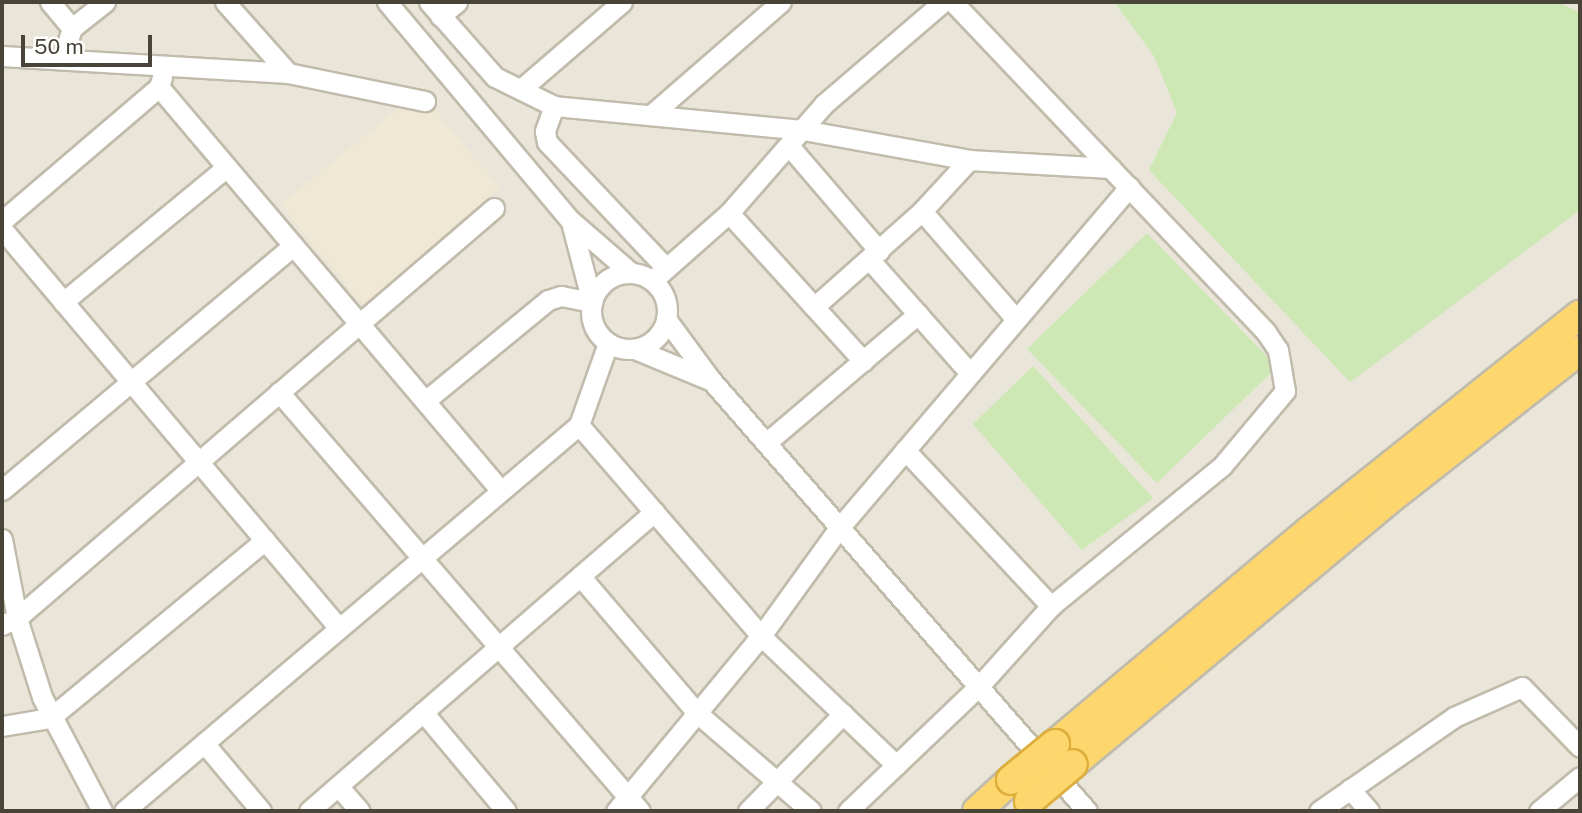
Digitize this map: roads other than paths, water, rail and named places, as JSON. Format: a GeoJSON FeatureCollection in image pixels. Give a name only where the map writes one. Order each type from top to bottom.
{"type":"FeatureCollection","features":[{"type":"Feature","properties":{"kind":"highway"},"geometry":{"type":"LineString","coordinates":[[977,811],[1019,797],[1319,523],[1580,316]]}},
{"type":"Feature","properties":{"kind":"highway"},"geometry":{"type":"LineString","coordinates":[[1064,754],[1580,350]]}},
{"type":"Feature","properties":{"kind":"street"},"geometry":{"type":"LineString","coordinates":[[50,2],[72,29]]}},
{"type":"Feature","properties":{"kind":"street"},"geometry":{"type":"LineString","coordinates":[[62,59],[72,29],[105,2]]}},
{"type":"Feature","properties":{"kind":"street"},"geometry":{"type":"LineString","coordinates":[[225,2],[288,73]]}},
{"type":"Feature","properties":{"kind":"street"},"geometry":{"type":"LineString","coordinates":[[387,2],[570,220],[631,272]]}},
{"type":"Feature","properties":{"kind":"street"},"geometry":{"type":"LineString","coordinates":[[457,2],[434,9],[495,77],[554,106],[803,130],[969,160],[1111,168]]}},
{"type":"Feature","properties":{"kind":"street"},"geometry":{"type":"LineString","coordinates":[[521,89],[622,2]]}},
{"type":"Feature","properties":{"kind":"street"},"geometry":{"type":"LineString","coordinates":[[592,302],[608,279],[631,272],[659,274],[729,213],[790,147],[824,104],[943,2]]}},
{"type":"Feature","properties":{"kind":"street"},"geometry":{"type":"LineString","coordinates":[[848,811],[979,685],[1051,606],[1222,466],[1285,391],[1278,350],[1266,332],[953,2]]}},
{"type":"Feature","properties":{"kind":"street"},"geometry":{"type":"LineString","coordinates":[[651,115],[776,3]]}},
{"type":"Feature","properties":{"kind":"street"},"geometry":{"type":"LineString","coordinates":[[2,56],[288,73],[425,101]]}},
{"type":"Feature","properties":{"kind":"street"},"geometry":{"type":"LineString","coordinates":[[2,221],[159,87],[166,66]]}},
{"type":"Feature","properties":{"kind":"street"},"geometry":{"type":"LineString","coordinates":[[159,87],[501,491]]}},
{"type":"Feature","properties":{"kind":"street"},"geometry":{"type":"LineString","coordinates":[[554,106],[545,131],[547,142],[659,274],[666,302],[666,319],[652,341],[635,349]]}},
{"type":"Feature","properties":{"kind":"street"},"geometry":{"type":"LineString","coordinates":[[790,147],[918,314],[970,373]]}},
{"type":"Feature","properties":{"kind":"street"},"geometry":{"type":"LineString","coordinates":[[814,307],[922,211],[969,160]]}},
{"type":"Feature","properties":{"kind":"street"},"geometry":{"type":"LineString","coordinates":[[63,302],[227,167]]}},
{"type":"Feature","properties":{"kind":"street"},"geometry":{"type":"LineString","coordinates":[[279,393],[498,647],[628,807],[697,713],[761,636],[839,528],[1129,187]]}},
{"type":"Feature","properties":{"kind":"street"},"geometry":{"type":"LineString","coordinates":[[10,621],[494,208]]}},
{"type":"Feature","properties":{"kind":"street"},"geometry":{"type":"LineString","coordinates":[[922,211],[1016,319]]}},
{"type":"Feature","properties":{"kind":"street"},"geometry":{"type":"LineString","coordinates":[[729,213],[863,361]]}},
{"type":"Feature","properties":{"kind":"street"},"geometry":{"type":"LineString","coordinates":[[570,220],[584,259],[595,329],[608,343],[635,349],[711,380]]}},
{"type":"Feature","properties":{"kind":"street"},"geometry":{"type":"LineString","coordinates":[[2,229],[339,628]]}},
{"type":"Feature","properties":{"kind":"street"},"geometry":{"type":"LineString","coordinates":[[2,490],[293,246]]}},
{"type":"Feature","properties":{"kind":"street"},"geometry":{"type":"LineString","coordinates":[[425,401],[548,300],[561,296],[592,302]]}},
{"type":"Feature","properties":{"kind":"street"},"geometry":{"type":"LineString","coordinates":[[767,442],[918,314]]}},
{"type":"Feature","properties":{"kind":"street"},"geometry":{"type":"LineString","coordinates":[[666,319],[711,380],[1087,811]]}},
{"type":"Feature","properties":{"kind":"street"},"geometry":{"type":"LineString","coordinates":[[124,811],[579,425],[608,343]]}},
{"type":"Feature","properties":{"kind":"street"},"geometry":{"type":"LineString","coordinates":[[579,425],[761,636],[896,765]]}},
{"type":"Feature","properties":{"kind":"street"},"geometry":{"type":"LineString","coordinates":[[905,450],[1051,606]]}},
{"type":"Feature","properties":{"kind":"street"},"geometry":{"type":"LineString","coordinates":[[309,811],[654,512]]}},
{"type":"Feature","properties":{"kind":"street"},"geometry":{"type":"LineString","coordinates":[[2,539],[10,621],[50,718],[102,811]]}},
{"type":"Feature","properties":{"kind":"street"},"geometry":{"type":"LineString","coordinates":[[2,726],[50,718],[265,540]]}},
{"type":"Feature","properties":{"kind":"street"},"geometry":{"type":"LineString","coordinates":[[580,576],[697,713],[811,811]]}},
{"type":"Feature","properties":{"kind":"street"},"geometry":{"type":"LineString","coordinates":[[1319,811],[1454,717],[1522,687],[1580,747]]}},
{"type":"Feature","properties":{"kind":"street"},"geometry":{"type":"LineString","coordinates":[[423,712],[506,811]]}},
{"type":"Feature","properties":{"kind":"street"},"geometry":{"type":"LineString","coordinates":[[748,811],[843,714]]}},
{"type":"Feature","properties":{"kind":"street"},"geometry":{"type":"LineString","coordinates":[[204,743],[261,811]]}},
{"type":"Feature","properties":{"kind":"street"},"geometry":{"type":"LineString","coordinates":[[1539,811],[1580,777]]}},
{"type":"Feature","properties":{"kind":"street"},"geometry":{"type":"LineString","coordinates":[[338,786],[360,811]]}},
{"type":"Feature","properties":{"kind":"street"},"geometry":{"type":"LineString","coordinates":[[1350,789],[1368,811]]}}]}
